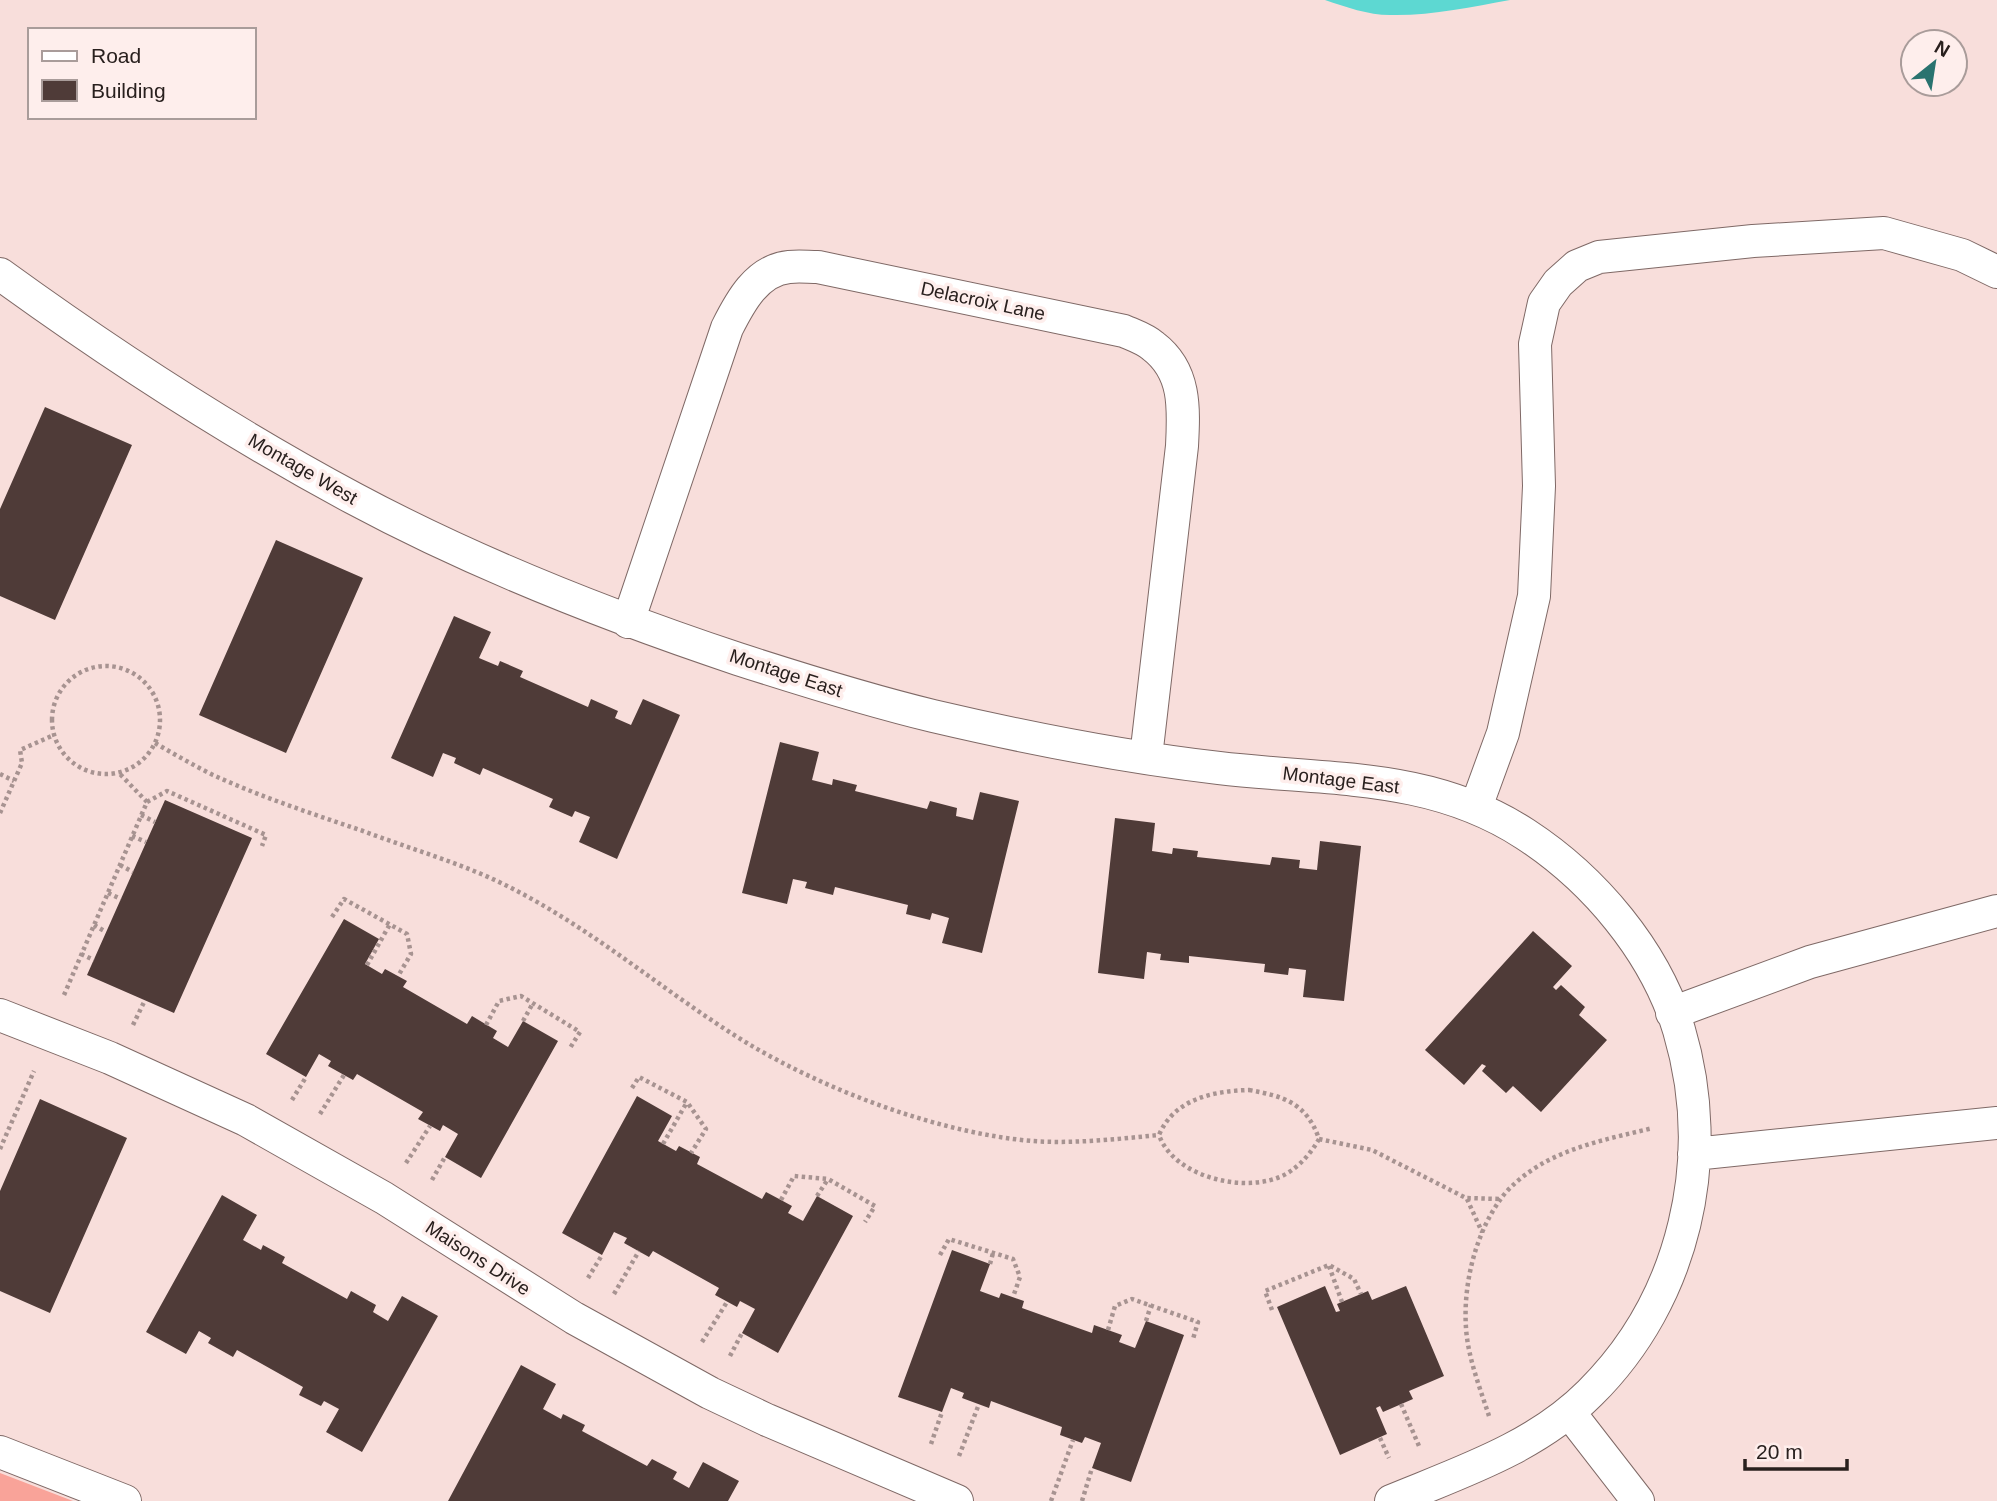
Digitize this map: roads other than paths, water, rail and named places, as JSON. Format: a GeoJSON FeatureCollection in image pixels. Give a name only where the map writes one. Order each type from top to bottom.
{"type":"FeatureCollection","features":[{"type":"Feature","properties":{"kind":"street"},"geometry":{"type":"LineString","coordinates":[[1476,807],[1503,733],[1534,596],[1539,486],[1535,344],[1544,303],[1558,283],[1577,266],[1598,257],[1753,241],[1884,233],[1962,255],[1997,272]]}},
{"type":"Feature","properties":{"kind":"street","name":"Delacroix Lane"},"geometry":{"type":"LineString","coordinates":[[628,622],[727,328],[741,301],[759,280],[786,267],[818,267],[1124,331],[1153,346],[1174,370],[1184,401],[1182,446],[1146,757]]}},
{"type":"Feature","properties":{"kind":"street","name":"Montage West"},"geometry":{"type":"LineString","coordinates":[[0,274],[190,404],[347,495],[499,568],[628,622]]}},
{"type":"Feature","properties":{"kind":"street","name":"Montage East"},"geometry":{"type":"LineString","coordinates":[[628,622],[870,700],[1006,732],[1222,769],[1375,781],[1423,791],[1476,807],[1522,832],[1565,863],[1600,898],[1632,938],[1659,981],[1678,1027],[1695,1118],[1690,1198],[1681,1244],[1661,1293],[1629,1346],[1592,1391],[1569,1412],[1552,1427],[1509,1452],[1391,1501]]}},
{"type":"Feature","properties":{"kind":"street"},"geometry":{"type":"LineString","coordinates":[[1672,1013],[1810,962],[1997,911]]}},
{"type":"Feature","properties":{"kind":"street","name":"Maisons Drive"},"geometry":{"type":"LineString","coordinates":[[0,1015],[110,1058],[246,1121],[384,1198],[574,1318],[710,1393],[957,1501]]}},
{"type":"Feature","properties":{"kind":"street"},"geometry":{"type":"LineString","coordinates":[[1694,1154],[1997,1123]]}},
{"type":"Feature","properties":{"kind":"street"},"geometry":{"type":"LineString","coordinates":[[1569,1412],[1638,1501]]}},
{"type":"Feature","properties":{"kind":"street"},"geometry":{"type":"LineString","coordinates":[[0,1452],[125,1501]]}},
{"type":"Feature","properties":{"kind":"water"},"geometry":{"type":"Polygon","coordinates":[[[1325,0],[1510,0],[1435,13],[1382,15],[1325,0]]]}}]}
